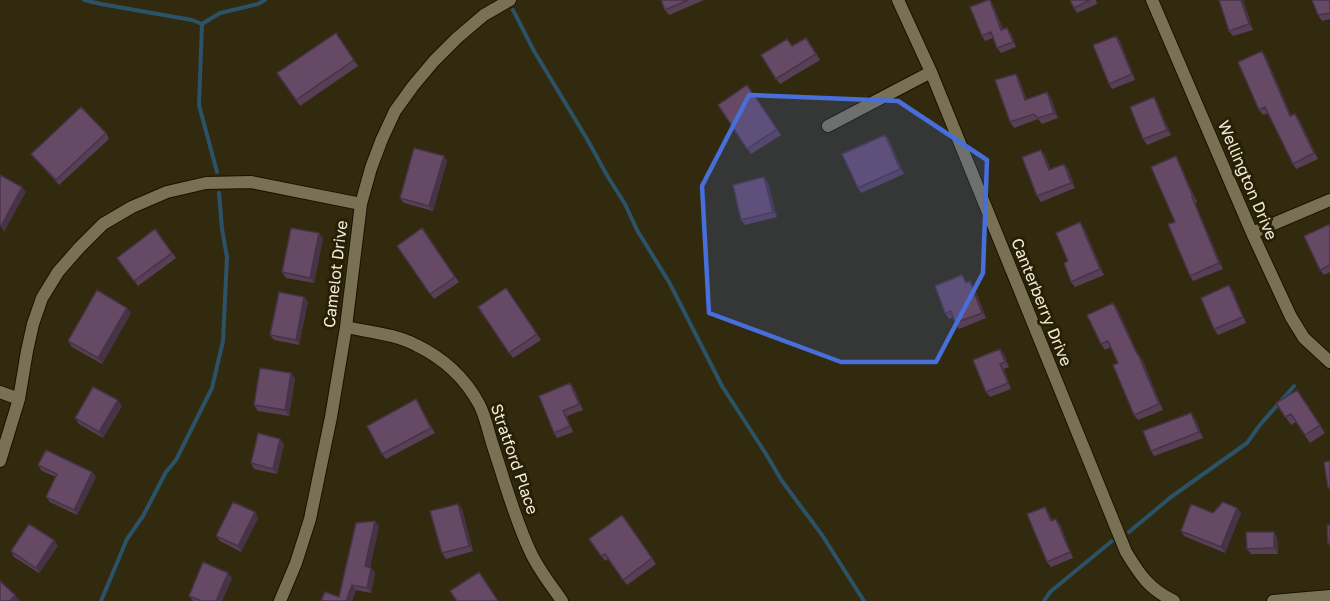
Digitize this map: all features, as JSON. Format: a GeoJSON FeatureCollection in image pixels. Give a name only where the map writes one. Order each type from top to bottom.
{"type":"FeatureCollection","features":[{"type":"Feature","properties":{"kind":"street","name":"Camelot Drive"},"geometry":{"type":"LineString","coordinates":[[280,601],[296,563],[310,519],[330,424],[346,327],[361,204],[382,139],[395,111],[434,61],[484,15],[510,0]]}},
{"type":"Feature","properties":{"kind":"street","name":"Canterberry Drive"},"geometry":{"type":"LineString","coordinates":[[898,0],[931,72],[1126,552],[1141,575],[1159,594],[1174,601]]}},
{"type":"Feature","properties":{"kind":"street","name":"Wellington Drive"},"geometry":{"type":"LineString","coordinates":[[1152,0],[1252,233],[1291,317],[1304,338],[1330,362]]}},
{"type":"Feature","properties":{"kind":"street"},"geometry":{"type":"LineString","coordinates":[[828,126],[931,72]]}},
{"type":"Feature","properties":{"kind":"street"},"geometry":{"type":"LineString","coordinates":[[0,461],[19,399],[33,324],[42,298],[58,272],[104,224],[132,207],[167,192],[206,183],[251,182],[361,204]]}},
{"type":"Feature","properties":{"kind":"street"},"geometry":{"type":"LineString","coordinates":[[1252,233],[1330,200]]}},
{"type":"Feature","properties":{"kind":"street","name":"Stratford Place"},"geometry":{"type":"LineString","coordinates":[[346,327],[392,336],[414,344],[433,354],[465,382],[480,405],[530,551],[540,571],[562,601]]}},
{"type":"Feature","properties":{"kind":"street"},"geometry":{"type":"LineString","coordinates":[[0,392],[19,399]]}},
{"type":"Feature","properties":{"kind":"street"},"geometry":{"type":"LineString","coordinates":[[1273,601],[1330,596]]}},
{"type":"Feature","properties":{"kind":"highlighted area"},"geometry":{"type":"Polygon","coordinates":[[[749,95],[898,101],[987,160],[983,273],[936,362],[841,362],[709,313],[702,186],[749,95]]]}},
{"type":"Feature","properties":{"kind":"building"},"geometry":{"type":"Polygon","coordinates":[[[661,0],[688,0],[665,10],[661,0]]]}},
{"type":"Feature","properties":{"kind":"building"},"geometry":{"type":"Polygon","coordinates":[[[990,0],[1001,30],[1007,28],[1013,42],[997,48],[991,32],[982,36],[970,7],[990,0]]]}},
{"type":"Feature","properties":{"kind":"building"},"geometry":{"type":"Polygon","coordinates":[[[1070,0],[1090,0],[1074,8],[1070,0]]]}},
{"type":"Feature","properties":{"kind":"building"},"geometry":{"type":"Polygon","coordinates":[[[1219,0],[1241,0],[1249,24],[1229,31],[1219,0]]]}},
{"type":"Feature","properties":{"kind":"building"},"geometry":{"type":"Polygon","coordinates":[[[1312,0],[1330,0],[1330,13],[1318,15],[1312,0]]]}},
{"type":"Feature","properties":{"kind":"building"},"geometry":{"type":"Polygon","coordinates":[[[336,33],[354,60],[296,100],[277,73],[336,33]]]}},
{"type":"Feature","properties":{"kind":"building"},"geometry":{"type":"Polygon","coordinates":[[[1116,36],[1132,74],[1109,84],[1093,45],[1116,36]]]}},
{"type":"Feature","properties":{"kind":"building"},"geometry":{"type":"Polygon","coordinates":[[[806,38],[816,54],[776,79],[761,55],[787,39],[792,46],[806,38]]]}},
{"type":"Feature","properties":{"kind":"building"},"geometry":{"type":"Polygon","coordinates":[[[1262,51],[1290,116],[1295,114],[1314,153],[1293,164],[1265,107],[1259,110],[1238,62],[1262,51]]]}},
{"type":"Feature","properties":{"kind":"building"},"geometry":{"type":"Polygon","coordinates":[[[1016,74],[1025,100],[1047,92],[1054,113],[1038,118],[1034,114],[1010,122],[995,80],[1016,74]]]}},
{"type":"Feature","properties":{"kind":"building"},"geometry":{"type":"Polygon","coordinates":[[[747,85],[777,129],[747,149],[718,105],[747,85]]]}},
{"type":"Feature","properties":{"kind":"building"},"geometry":{"type":"Polygon","coordinates":[[[1154,97],[1167,130],[1143,139],[1130,107],[1154,97]]]}},
{"type":"Feature","properties":{"kind":"building"},"geometry":{"type":"Polygon","coordinates":[[[81,107],[106,133],[56,180],[31,154],[81,107]]]}},
{"type":"Feature","properties":{"kind":"building"},"geometry":{"type":"Polygon","coordinates":[[[885,135],[900,169],[858,188],[842,154],[885,135]]]}},
{"type":"Feature","properties":{"kind":"building"},"geometry":{"type":"Polygon","coordinates":[[[414,148],[444,156],[429,206],[400,198],[414,148]]]}},
{"type":"Feature","properties":{"kind":"building"},"geometry":{"type":"Polygon","coordinates":[[[1041,150],[1049,170],[1064,164],[1071,183],[1037,196],[1022,157],[1041,150]]]}},
{"type":"Feature","properties":{"kind":"building"},"geometry":{"type":"Polygon","coordinates":[[[1176,156],[1219,263],[1190,276],[1168,224],[1175,222],[1151,167],[1176,156]]]}},
{"type":"Feature","properties":{"kind":"building"},"geometry":{"type":"Polygon","coordinates":[[[0,175],[22,187],[1,226],[0,226],[0,175]]]}},
{"type":"Feature","properties":{"kind":"building"},"geometry":{"type":"Polygon","coordinates":[[[764,177],[773,212],[741,220],[733,185],[764,177]]]}},
{"type":"Feature","properties":{"kind":"building"},"geometry":{"type":"Polygon","coordinates":[[[1080,222],[1100,269],[1071,282],[1064,263],[1068,261],[1056,233],[1080,222]]]}},
{"type":"Feature","properties":{"kind":"building"},"geometry":{"type":"Polygon","coordinates":[[[1330,224],[1330,265],[1320,270],[1304,236],[1330,224]]]}},
{"type":"Feature","properties":{"kind":"building"},"geometry":{"type":"Polygon","coordinates":[[[291,228],[319,233],[310,278],[282,272],[291,228]]]}},
{"type":"Feature","properties":{"kind":"building"},"geometry":{"type":"Polygon","coordinates":[[[422,228],[455,277],[430,294],[397,246],[422,228]]]}},
{"type":"Feature","properties":{"kind":"building"},"geometry":{"type":"Polygon","coordinates":[[[155,229],[172,253],[134,281],[117,258],[155,229]]]}},
{"type":"Feature","properties":{"kind":"building"},"geometry":{"type":"Polygon","coordinates":[[[962,275],[966,283],[970,281],[982,313],[955,323],[951,311],[945,313],[935,286],[962,275]]]}},
{"type":"Feature","properties":{"kind":"building"},"geometry":{"type":"Polygon","coordinates":[[[1229,285],[1243,317],[1214,329],[1201,298],[1229,285]]]}},
{"type":"Feature","properties":{"kind":"building"},"geometry":{"type":"Polygon","coordinates":[[[506,288],[537,334],[509,353],[478,307],[506,288]]]}},
{"type":"Feature","properties":{"kind":"building"},"geometry":{"type":"Polygon","coordinates":[[[97,290],[127,308],[98,358],[68,341],[97,290]]]}},
{"type":"Feature","properties":{"kind":"building"},"geometry":{"type":"Polygon","coordinates":[[[279,292],[304,297],[296,340],[270,335],[279,292]]]}},
{"type":"Feature","properties":{"kind":"building"},"geometry":{"type":"Polygon","coordinates":[[[1113,303],[1159,404],[1134,415],[1113,365],[1118,363],[1108,341],[1101,344],[1087,315],[1113,303]]]}},
{"type":"Feature","properties":{"kind":"building"},"geometry":{"type":"Polygon","coordinates":[[[1000,349],[1005,362],[1000,364],[1008,383],[986,392],[973,360],[1000,349]]]}},
{"type":"Feature","properties":{"kind":"building"},"geometry":{"type":"Polygon","coordinates":[[[260,368],[291,373],[285,410],[254,405],[260,368]]]}},
{"type":"Feature","properties":{"kind":"building"},"geometry":{"type":"Polygon","coordinates":[[[570,383],[579,404],[563,411],[570,426],[554,433],[539,396],[570,383]]]}},
{"type":"Feature","properties":{"kind":"building"},"geometry":{"type":"Polygon","coordinates":[[[93,387],[118,400],[99,432],[75,418],[93,387]]]}},
{"type":"Feature","properties":{"kind":"building"},"geometry":{"type":"Polygon","coordinates":[[[1297,390],[1320,425],[1305,435],[1291,414],[1285,417],[1276,403],[1297,390]]]}},
{"type":"Feature","properties":{"kind":"building"},"geometry":{"type":"Polygon","coordinates":[[[416,399],[431,428],[382,454],[367,426],[416,399]]]}},
{"type":"Feature","properties":{"kind":"building"},"geometry":{"type":"Polygon","coordinates":[[[1191,413],[1199,432],[1151,451],[1143,431],[1191,413]]]}},
{"type":"Feature","properties":{"kind":"building"},"geometry":{"type":"Polygon","coordinates":[[[258,433],[280,439],[273,469],[251,463],[258,433]]]}},
{"type":"Feature","properties":{"kind":"building"},"geometry":{"type":"Polygon","coordinates":[[[46,450],[92,472],[74,510],[46,497],[57,474],[38,465],[46,450]]]}},
{"type":"Feature","properties":{"kind":"building"},"geometry":{"type":"Polygon","coordinates":[[[1330,461],[1330,488],[1328,488],[1324,462],[1330,461]]]}},
{"type":"Feature","properties":{"kind":"building"},"geometry":{"type":"Polygon","coordinates":[[[233,502],[255,512],[238,546],[216,536],[233,502]]]}},
{"type":"Feature","properties":{"kind":"building"},"geometry":{"type":"Polygon","coordinates":[[[1223,502],[1237,508],[1221,547],[1181,531],[1191,504],[1213,513],[1223,502]]]}},
{"type":"Feature","properties":{"kind":"building"},"geometry":{"type":"Polygon","coordinates":[[[458,504],[469,546],[442,553],[430,511],[458,504]]]}},
{"type":"Feature","properties":{"kind":"building"},"geometry":{"type":"Polygon","coordinates":[[[1045,507],[1051,521],[1056,519],[1070,552],[1047,562],[1027,514],[1045,507]]]}},
{"type":"Feature","properties":{"kind":"building"},"geometry":{"type":"Polygon","coordinates":[[[622,515],[652,558],[623,580],[605,554],[601,556],[589,539],[622,515]]]}},
{"type":"Feature","properties":{"kind":"building"},"geometry":{"type":"Polygon","coordinates":[[[375,521],[365,566],[371,568],[367,588],[352,585],[346,601],[321,601],[325,592],[339,597],[356,523],[375,521]]]}},
{"type":"Feature","properties":{"kind":"building"},"geometry":{"type":"Polygon","coordinates":[[[29,524],[54,540],[36,568],[11,551],[29,524]]]}},
{"type":"Feature","properties":{"kind":"building"},"geometry":{"type":"Polygon","coordinates":[[[1327,525],[1330,525],[1330,544],[1328,544],[1327,525]]]}},
{"type":"Feature","properties":{"kind":"building"},"geometry":{"type":"Polygon","coordinates":[[[1246,532],[1274,532],[1274,548],[1247,549],[1246,532]]]}},
{"type":"Feature","properties":{"kind":"building"},"geometry":{"type":"Polygon","coordinates":[[[203,562],[228,573],[216,601],[202,601],[189,596],[203,562]]]}},
{"type":"Feature","properties":{"kind":"building"},"geometry":{"type":"Polygon","coordinates":[[[479,572],[498,601],[457,601],[450,591],[479,572]]]}},
{"type":"Feature","properties":{"kind":"building"},"geometry":{"type":"Polygon","coordinates":[[[0,581],[15,595],[10,601],[0,601],[0,581]]]}},
{"type":"Feature","properties":{"kind":"waterway"},"geometry":{"type":"LineString","coordinates":[[84,0],[192,20],[202,24]]}},
{"type":"Feature","properties":{"kind":"waterway"},"geometry":{"type":"LineString","coordinates":[[202,24],[220,13],[258,4],[265,0]]}},
{"type":"Feature","properties":{"kind":"waterway"},"geometry":{"type":"LineString","coordinates":[[513,10],[534,51],[669,282],[722,386],[782,481],[822,535],[864,601]]}},
{"type":"Feature","properties":{"kind":"waterway"},"geometry":{"type":"LineString","coordinates":[[202,24],[199,105],[217,172]]}},
{"type":"Feature","properties":{"kind":"waterway"},"geometry":{"type":"LineString","coordinates":[[101,601],[127,539],[143,516],[166,472],[176,460],[212,388],[223,341],[227,257],[219,193]]}},
{"type":"Feature","properties":{"kind":"waterway"},"geometry":{"type":"LineString","coordinates":[[1129,532],[1171,497],[1247,443],[1294,386]]}},
{"type":"Feature","properties":{"kind":"waterway"},"geometry":{"type":"LineString","coordinates":[[1044,601],[1050,592],[1112,541]]}}]}
